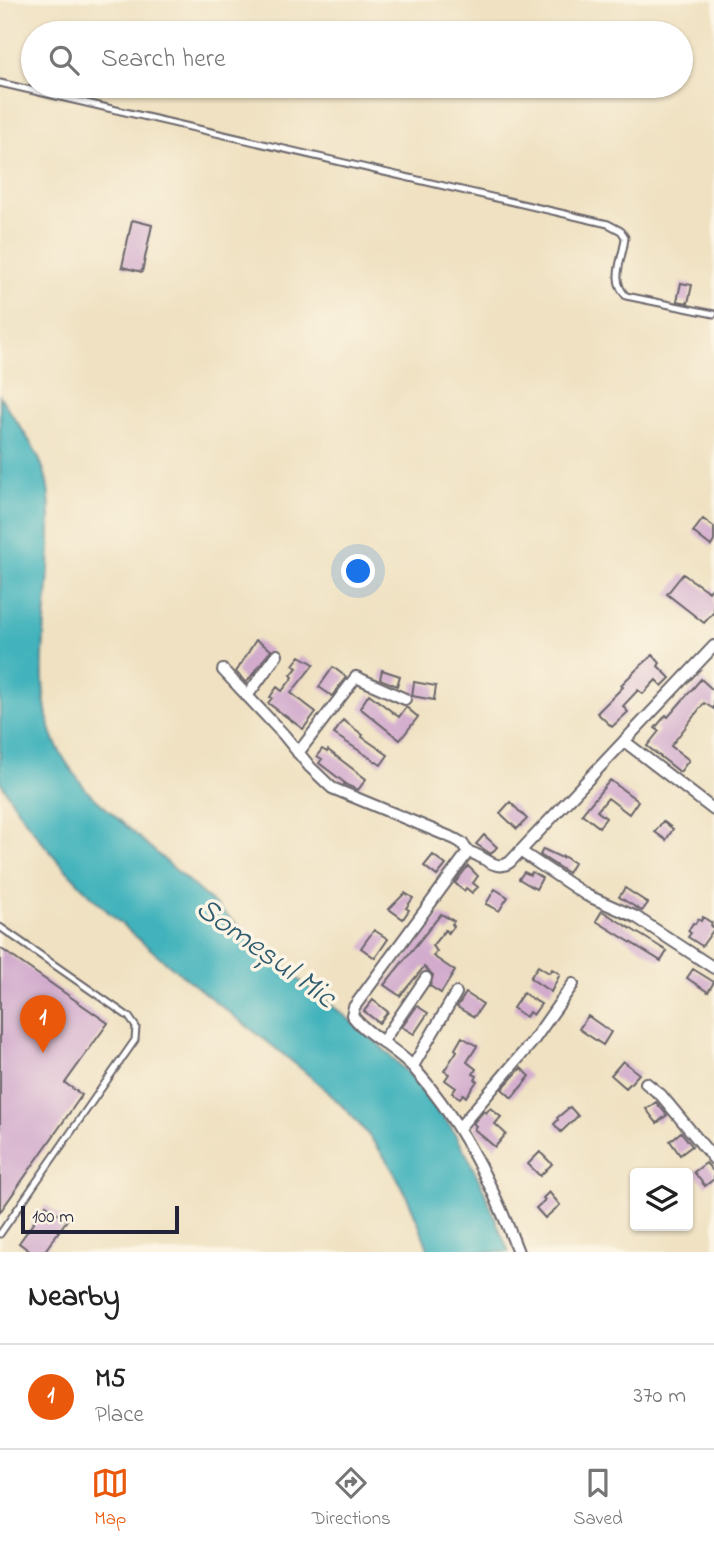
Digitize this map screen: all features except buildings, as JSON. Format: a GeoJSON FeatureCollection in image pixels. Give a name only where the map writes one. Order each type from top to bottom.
{"type":"FeatureCollection","features":[{"type":"Feature","properties":{"kind":"street"},"geometry":{"type":"LineString","coordinates":[[223,670],[332,788],[455,839],[462,843],[468,852],[504,867],[714,646]]}},
{"type":"Feature","properties":{"kind":"street"},"geometry":{"type":"LineString","coordinates":[[247,696],[277,655]]}},
{"type":"Feature","properties":{"kind":"street"},"geometry":{"type":"LineString","coordinates":[[298,753],[356,677],[405,699]]}},
{"type":"Feature","properties":{"kind":"street"},"geometry":{"type":"LineString","coordinates":[[624,741],[714,810]]}},
{"type":"Feature","properties":{"kind":"street"},"geometry":{"type":"LineString","coordinates":[[468,852],[354,1007],[352,1015],[412,1066],[441,1101],[459,1128],[498,1201],[518,1252]]}},
{"type":"Feature","properties":{"kind":"street"},"geometry":{"type":"LineString","coordinates":[[520,852],[586,895],[636,917],[714,968]]}},
{"type":"Feature","properties":{"kind":"street"},"geometry":{"type":"LineString","coordinates":[[383,1041],[426,978]]}},
{"type":"Feature","properties":{"kind":"street"},"geometry":{"type":"LineString","coordinates":[[459,1128],[533,1041],[573,984]]}},
{"type":"Feature","properties":{"kind":"street"},"geometry":{"type":"LineString","coordinates":[[412,1066],[456,993]]}},
{"type":"Feature","properties":{"kind":"street"},"geometry":{"type":"LineString","coordinates":[[646,1083],[661,1096],[714,1159]]}},
{"type":"Feature","properties":{"kind":"lane"},"geometry":{"type":"LineString","coordinates":[[0,83],[21,88]]}},
{"type":"Feature","properties":{"kind":"lane"},"geometry":{"type":"LineString","coordinates":[[65,98],[608,224],[621,231],[625,237],[617,275],[618,285],[626,296],[714,314]]}},
{"type":"Feature","properties":{"kind":"lane"},"geometry":{"type":"LineString","coordinates":[[0,927],[129,1017],[136,1027],[135,1040],[0,1234]]}},
{"type":"Feature","properties":{"kind":"water"},"geometry":{"type":"Polygon","coordinates":[[[0,396],[36,453],[48,489],[50,561],[43,688],[52,734],[63,757],[88,792],[298,979],[370,1036],[414,1079],[452,1129],[468,1157],[509,1252],[429,1252],[411,1205],[394,1172],[352,1116],[311,1077],[159,957],[99,904],[45,846],[0,781],[0,396]]]}},
{"type":"Feature","properties":{"kind":"place","name":"M5"},"geometry":{"type":"Point","coordinates":[43,1053]}},
{"type":"Feature","properties":{"kind":"water label","name":"Someșul Mic"},"geometry":{"type":"Point","coordinates":[267,951]}}]}
